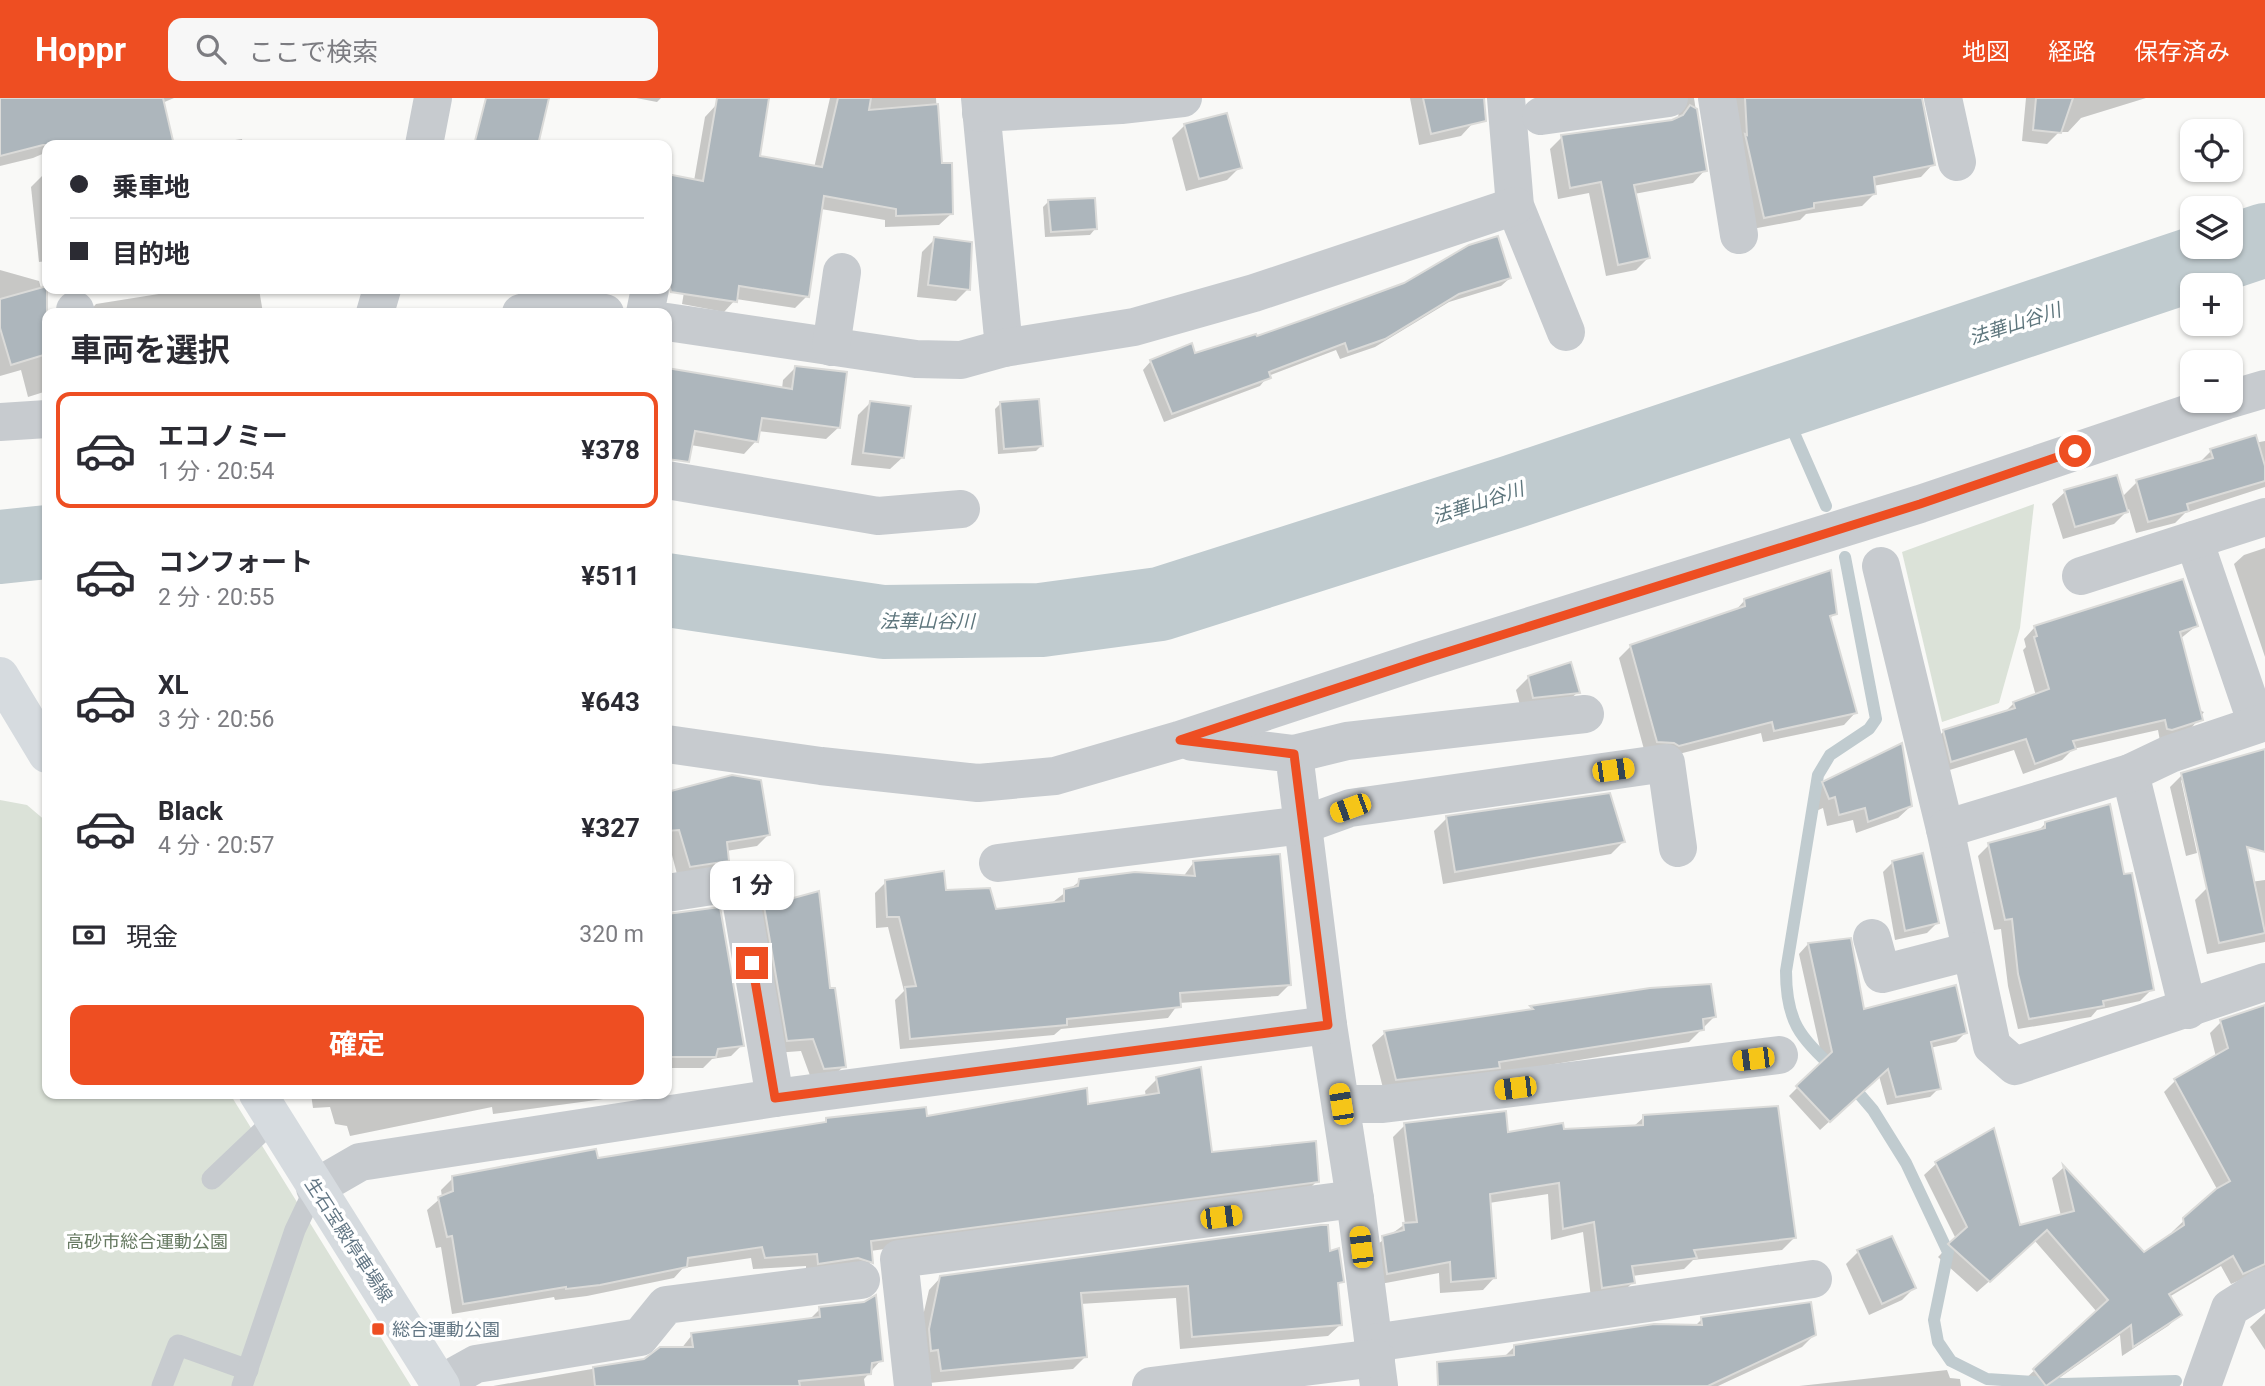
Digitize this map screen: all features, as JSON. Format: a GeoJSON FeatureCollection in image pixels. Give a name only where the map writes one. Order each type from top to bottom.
{"type":"FeatureCollection","features":[{"type":"Feature","properties":{"kind":"main road"},"geometry":{"type":"LineString","coordinates":[[16,704],[42,746]]}},
{"type":"Feature","properties":{"kind":"main road","name":"生石宝殿停車場線"},"geometry":{"type":"LineString","coordinates":[[266,1107],[440,1385]]}},
{"type":"Feature","properties":{"kind":"street"},"geometry":{"type":"LineString","coordinates":[[425,140],[433,98]]}},
{"type":"Feature","properties":{"kind":"street"},"geometry":{"type":"LineString","coordinates":[[1004,348],[980,106],[1121,105],[1184,98]]}},
{"type":"Feature","properties":{"kind":"street"},"geometry":{"type":"LineString","coordinates":[[1506,98],[1514,206],[1566,332]]}},
{"type":"Feature","properties":{"kind":"street"},"geometry":{"type":"LineString","coordinates":[[1541,116],[1669,98]]}},
{"type":"Feature","properties":{"kind":"street"},"geometry":{"type":"LineString","coordinates":[[1717,98],[1740,234]]}},
{"type":"Feature","properties":{"kind":"street"},"geometry":{"type":"LineString","coordinates":[[1943,98],[1957,162]]}},
{"type":"Feature","properties":{"kind":"street"},"geometry":{"type":"LineString","coordinates":[[672,324],[916,359],[961,360],[1004,348],[1134,327],[1254,293],[1514,206]]}},
{"type":"Feature","properties":{"kind":"street"},"geometry":{"type":"LineString","coordinates":[[831,347],[842,272]]}},
{"type":"Feature","properties":{"kind":"street"},"geometry":{"type":"LineString","coordinates":[[539,308],[550,305],[571,308]]}},
{"type":"Feature","properties":{"kind":"street"},"geometry":{"type":"LineString","coordinates":[[2243,395],[2265,389]]}},
{"type":"Feature","properties":{"kind":"street"},"geometry":{"type":"LineString","coordinates":[[672,745],[978,783],[1055,776],[1180,740],[1425,659],[1920,504],[2189,413]]}},
{"type":"Feature","properties":{"kind":"street"},"geometry":{"type":"LineString","coordinates":[[0,422],[42,419]]}},
{"type":"Feature","properties":{"kind":"street"},"geometry":{"type":"LineString","coordinates":[[672,481],[878,516],[961,509]]}},
{"type":"Feature","properties":{"kind":"street"},"geometry":{"type":"LineString","coordinates":[[2081,576],[2265,517]]}},
{"type":"Feature","properties":{"kind":"street"},"geometry":{"type":"LineString","coordinates":[[1945,829],[2130,773],[2170,754],[2261,723],[2194,540]]}},
{"type":"Feature","properties":{"kind":"street"},"geometry":{"type":"LineString","coordinates":[[1881,566],[1945,829],[1992,1046],[2015,1066],[2265,982]]}},
{"type":"Feature","properties":{"kind":"street"},"geometry":{"type":"LineString","coordinates":[[1180,740],[1294,754],[1348,741],[1585,715]]}},
{"type":"Feature","properties":{"kind":"street"},"geometry":{"type":"LineString","coordinates":[[1294,754],[1328,1025],[1355,1199],[1376,1362]]}},
{"type":"Feature","properties":{"kind":"street"},"geometry":{"type":"LineString","coordinates":[[998,863],[1303,825],[1350,808],[1666,763],[1678,848]]}},
{"type":"Feature","properties":{"kind":"street"},"geometry":{"type":"LineString","coordinates":[[2130,773],[2188,1010]]}},
{"type":"Feature","properties":{"kind":"street"},"geometry":{"type":"LineString","coordinates":[[672,892],[738,882],[775,1098]]}},
{"type":"Feature","properties":{"kind":"street"},"geometry":{"type":"LineString","coordinates":[[1872,938],[1882,974],[1971,951]]}},
{"type":"Feature","properties":{"kind":"street"},"geometry":{"type":"LineString","coordinates":[[315,1188],[359,1162],[775,1098],[1328,1025]]}},
{"type":"Feature","properties":{"kind":"street"},"geometry":{"type":"LineString","coordinates":[[1341,1104],[1383,1104],[1779,1055]]}},
{"type":"Feature","properties":{"kind":"street"},"geometry":{"type":"LineString","coordinates":[[913,1386],[900,1259],[1355,1199]]}},
{"type":"Feature","properties":{"kind":"street"},"geometry":{"type":"LineString","coordinates":[[1152,1386],[1376,1362],[1573,1296],[1813,1279]]}},
{"type":"Feature","properties":{"kind":"street"},"geometry":{"type":"LineString","coordinates":[[440,1385],[476,1364],[640,1337],[666,1305],[734,1281],[861,1280]]}},
{"type":"Feature","properties":{"kind":"street"},"geometry":{"type":"LineString","coordinates":[[2202,1386],[2230,1308],[2265,1286]]}},
{"type":"Feature","properties":{"kind":"lane"},"geometry":{"type":"LineString","coordinates":[[212,1179],[266,1107]]}},
{"type":"Feature","properties":{"kind":"lane"},"geometry":{"type":"LineString","coordinates":[[162,1386],[178,1345],[245,1378],[295,1230],[315,1188]]}},
{"type":"Feature","properties":{"kind":"green space"},"geometry":{"type":"Polygon","coordinates":[[[2034,504],[2020,628],[1999,703],[1942,722],[1902,552],[2034,504]]]}},
{"type":"Feature","properties":{"kind":"green space","name":"高砂市総合運動公園"},"geometry":{"type":"Polygon","coordinates":[[[0,800],[27,805],[42,818],[42,1099],[233,1099],[411,1386],[0,1386],[0,800]]]}},
{"type":"Feature","properties":{"kind":"building"},"geometry":{"type":"Polygon","coordinates":[[[0,98],[163,98],[173,140],[42,140],[42,145],[0,156],[0,98]]]}},
{"type":"Feature","properties":{"kind":"building"},"geometry":{"type":"Polygon","coordinates":[[[486,98],[549,98],[539,140],[475,140],[486,98]]]}},
{"type":"Feature","properties":{"kind":"building"},"geometry":{"type":"Polygon","coordinates":[[[717,98],[769,98],[760,156],[822,167],[838,98],[871,98],[869,110],[938,104],[942,163],[952,163],[953,214],[896,216],[896,209],[824,196],[809,297],[739,286],[737,302],[672,292],[672,175],[703,181],[717,98]]]}},
{"type":"Feature","properties":{"kind":"building"},"geometry":{"type":"Polygon","coordinates":[[[1423,98],[1484,98],[1486,121],[1431,134],[1423,98]]]}},
{"type":"Feature","properties":{"kind":"building"},"geometry":{"type":"Polygon","coordinates":[[[1745,98],[1922,98],[1935,165],[1874,177],[1876,194],[1814,203],[1814,208],[1764,218],[1745,134],[1747,135],[1745,98]]]}},
{"type":"Feature","properties":{"kind":"building"},"geometry":{"type":"Polygon","coordinates":[[[2036,98],[2073,98],[2061,133],[2033,130],[2036,98]]]}},
{"type":"Feature","properties":{"kind":"building"},"geometry":{"type":"Polygon","coordinates":[[[1690,105],[1697,109],[1707,171],[1634,185],[1650,258],[1618,265],[1601,182],[1570,188],[1561,135],[1672,120],[1683,115],[1690,105]]]}},
{"type":"Feature","properties":{"kind":"building"},"geometry":{"type":"Polygon","coordinates":[[[1227,113],[1242,168],[1199,179],[1184,124],[1227,113]]]}},
{"type":"Feature","properties":{"kind":"building"},"geometry":{"type":"Polygon","coordinates":[[[1095,198],[1097,229],[1051,232],[1048,200],[1095,198]]]}},
{"type":"Feature","properties":{"kind":"building"},"geometry":{"type":"Polygon","coordinates":[[[1498,236],[1511,278],[1459,294],[1385,339],[1348,352],[1345,343],[1269,372],[1271,378],[1172,414],[1150,360],[1192,343],[1195,353],[1256,334],[1257,336],[1314,316],[1404,283],[1469,245],[1498,236]]]}},
{"type":"Feature","properties":{"kind":"building"},"geometry":{"type":"Polygon","coordinates":[[[934,237],[972,242],[970,290],[928,285],[934,237]]]}},
{"type":"Feature","properties":{"kind":"building"},"geometry":{"type":"Polygon","coordinates":[[[42,287],[42,294],[47,294],[47,308],[42,308],[42,356],[11,365],[0,328],[0,299],[42,287]]]}},
{"type":"Feature","properties":{"kind":"building"},"geometry":{"type":"Polygon","coordinates":[[[795,366],[847,372],[840,428],[762,418],[758,442],[695,431],[689,462],[672,460],[672,369],[792,389],[795,366]]]}},
{"type":"Feature","properties":{"kind":"building"},"geometry":{"type":"Polygon","coordinates":[[[1039,399],[1043,446],[1004,449],[1000,402],[1039,399]]]}},
{"type":"Feature","properties":{"kind":"building"},"geometry":{"type":"Polygon","coordinates":[[[870,401],[911,406],[904,458],[863,453],[870,401]]]}},
{"type":"Feature","properties":{"kind":"building"},"geometry":{"type":"Polygon","coordinates":[[[2256,435],[2265,466],[2265,481],[2187,504],[2189,511],[2148,522],[2136,480],[2213,458],[2210,449],[2256,435]]]}},
{"type":"Feature","properties":{"kind":"building"},"geometry":{"type":"Polygon","coordinates":[[[2117,475],[2128,512],[2075,527],[2064,490],[2117,475]]]}},
{"type":"Feature","properties":{"kind":"building"},"geometry":{"type":"Polygon","coordinates":[[[1831,570],[1837,614],[1830,616],[1857,713],[1774,731],[1772,722],[1679,746],[1657,742],[1630,645],[1745,606],[1744,599],[1831,570]]]}},
{"type":"Feature","properties":{"kind":"building"},"geometry":{"type":"Polygon","coordinates":[[[2183,579],[2198,626],[2180,632],[2203,720],[2172,730],[2167,729],[2165,720],[2073,741],[2076,749],[2035,764],[2026,739],[1951,762],[1943,730],[2015,708],[2013,702],[2049,689],[2034,637],[2037,636],[2034,626],[2183,579]]]}},
{"type":"Feature","properties":{"kind":"building"},"geometry":{"type":"Polygon","coordinates":[[[1571,662],[1580,693],[1533,698],[1528,676],[1571,662]]]}},
{"type":"Feature","properties":{"kind":"building"},"geometry":{"type":"Polygon","coordinates":[[[1902,743],[1912,806],[1868,822],[1865,808],[1839,815],[1835,797],[1829,799],[1822,782],[1902,743]]]}},
{"type":"Feature","properties":{"kind":"building"},"geometry":{"type":"Polygon","coordinates":[[[2265,749],[2265,852],[2247,847],[2265,933],[2219,943],[2181,773],[2265,749]]]}},
{"type":"Feature","properties":{"kind":"building"},"geometry":{"type":"Polygon","coordinates":[[[732,775],[761,780],[770,835],[727,842],[729,861],[690,867],[679,830],[672,831],[672,791],[732,775]]]}},
{"type":"Feature","properties":{"kind":"building"},"geometry":{"type":"Polygon","coordinates":[[[1610,793],[1625,842],[1455,872],[1446,816],[1610,793]]]}},
{"type":"Feature","properties":{"kind":"building"},"geometry":{"type":"Polygon","coordinates":[[[2110,804],[2124,874],[2132,873],[2154,990],[2103,1001],[2104,1006],[2029,1019],[2018,974],[2012,919],[2005,920],[1988,843],[2045,828],[2045,822],[2110,804]]]}},
{"type":"Feature","properties":{"kind":"building"},"geometry":{"type":"Polygon","coordinates":[[[1923,853],[1939,923],[1905,931],[1892,861],[1923,853]]]}},
{"type":"Feature","properties":{"kind":"building"},"geometry":{"type":"Polygon","coordinates":[[[1280,854],[1291,985],[1180,993],[1181,1007],[1067,1019],[1067,1025],[910,1039],[905,987],[916,986],[899,917],[887,917],[885,880],[944,871],[946,890],[990,888],[996,909],[1064,901],[1064,889],[1078,886],[1079,879],[1135,872],[1195,876],[1193,861],[1280,854]]]}},
{"type":"Feature","properties":{"kind":"building"},"geometry":{"type":"Polygon","coordinates":[[[819,891],[830,988],[835,988],[846,1067],[824,1069],[813,1039],[787,1041],[764,906],[819,891]]]}},
{"type":"Feature","properties":{"kind":"building"},"geometry":{"type":"Polygon","coordinates":[[[720,907],[744,1046],[718,1049],[716,1057],[672,1057],[672,913],[720,907]]]}},
{"type":"Feature","properties":{"kind":"building"},"geometry":{"type":"Polygon","coordinates":[[[1851,938],[1864,1009],[1956,985],[1967,1033],[1931,1042],[1941,1089],[1896,1097],[1888,1069],[1830,1122],[1796,1086],[1832,1052],[1808,943],[1851,938]]]}},
{"type":"Feature","properties":{"kind":"building"},"geometry":{"type":"Polygon","coordinates":[[[1711,984],[1716,1017],[1703,1019],[1704,1030],[1499,1062],[1500,1068],[1396,1080],[1384,1031],[1650,988],[1711,984]]]}},
{"type":"Feature","properties":{"kind":"building"},"geometry":{"type":"Polygon","coordinates":[[[2265,1005],[2265,1264],[2243,1274],[2233,1256],[2169,1294],[2182,1315],[2133,1347],[2131,1325],[2046,1386],[2033,1369],[2108,1300],[2047,1230],[1990,1282],[1948,1244],[1967,1227],[1935,1162],[1994,1128],[2020,1225],[2074,1211],[2063,1165],[2144,1252],[2184,1225],[2183,1218],[2216,1189],[2230,1181],[2174,1079],[2228,1048],[2220,1020],[2265,1005]]]}},
{"type":"Feature","properties":{"kind":"building"},"geometry":{"type":"Polygon","coordinates":[[[1201,1067],[1212,1152],[1316,1141],[1319,1182],[871,1241],[873,1263],[858,1258],[818,1264],[817,1254],[765,1258],[762,1247],[688,1258],[687,1267],[600,1285],[566,1287],[463,1304],[452,1236],[447,1237],[438,1197],[453,1191],[452,1176],[596,1149],[598,1158],[826,1122],[826,1118],[926,1107],[927,1116],[1087,1088],[1088,1104],[1159,1093],[1156,1077],[1201,1067]]]}},
{"type":"Feature","properties":{"kind":"building"},"geometry":{"type":"Polygon","coordinates":[[[1778,1106],[1796,1238],[1694,1250],[1697,1258],[1632,1266],[1635,1283],[1602,1288],[1594,1222],[1563,1229],[1559,1183],[1490,1194],[1496,1278],[1451,1282],[1450,1262],[1387,1274],[1382,1236],[1404,1230],[1403,1223],[1417,1222],[1404,1123],[1506,1111],[1508,1132],[1563,1123],[1564,1129],[1643,1125],[1643,1115],[1778,1106]]]}},
{"type":"Feature","properties":{"kind":"building"},"geometry":{"type":"Polygon","coordinates":[[[1328,1225],[1330,1251],[1339,1248],[1344,1282],[1338,1283],[1342,1325],[1192,1337],[1188,1286],[1081,1293],[1087,1357],[941,1371],[938,1350],[931,1351],[929,1329],[940,1276],[1328,1225]]]}},
{"type":"Feature","properties":{"kind":"building"},"geometry":{"type":"Polygon","coordinates":[[[1892,1236],[1916,1288],[1882,1304],[1857,1250],[1892,1236]]]}},
{"type":"Feature","properties":{"kind":"building"},"geometry":{"type":"Polygon","coordinates":[[[876,1295],[883,1361],[872,1363],[871,1374],[799,1381],[800,1386],[595,1386],[593,1367],[644,1359],[660,1347],[693,1347],[691,1333],[820,1317],[819,1307],[864,1302],[876,1295]]]}},
{"type":"Feature","properties":{"kind":"building"},"geometry":{"type":"Polygon","coordinates":[[[1811,1302],[1816,1335],[1708,1386],[1438,1386],[1437,1362],[1514,1355],[1514,1345],[1654,1324],[1702,1325],[1701,1317],[1811,1302]]]}},
{"type":"Feature","properties":{"kind":"waterway","name":"法華山谷川"},"geometry":{"type":"LineString","coordinates":[[672,591],[883,622],[1041,620],[1160,604],[1512,492],[2265,240]]}},
{"type":"Feature","properties":{"kind":"waterway"},"geometry":{"type":"LineString","coordinates":[[1780,401],[1826,506]]}},
{"type":"Feature","properties":{"kind":"waterway","name":"法華山谷川"},"geometry":{"type":"LineString","coordinates":[[0,547],[42,543]]}},
{"type":"Feature","properties":{"kind":"waterway"},"geometry":{"type":"LineString","coordinates":[[1836,1070],[1813,1048],[1797,1027],[1789,1003],[1786,971],[1818,775],[1830,755],[1869,729],[1876,719],[1845,557]]}},
{"type":"Feature","properties":{"kind":"waterway"},"geometry":{"type":"LineString","coordinates":[[1849,1082],[1873,1110],[1906,1163],[1948,1252],[1934,1320],[1938,1342],[1951,1361],[1987,1379],[2063,1384],[2176,1381]]}},
{"type":"Feature","properties":{"kind":"place","name":"総合運動公園"},"geometry":{"type":"Point","coordinates":[378,1329]}},
{"type":"Feature","properties":{"kind":"route"},"geometry":{"type":"LineString","coordinates":[[752,963],[775,1098],[1328,1025],[1294,754],[1180,740],[1425,659],[1669,585],[1920,504],[2075,451]]}}]}
